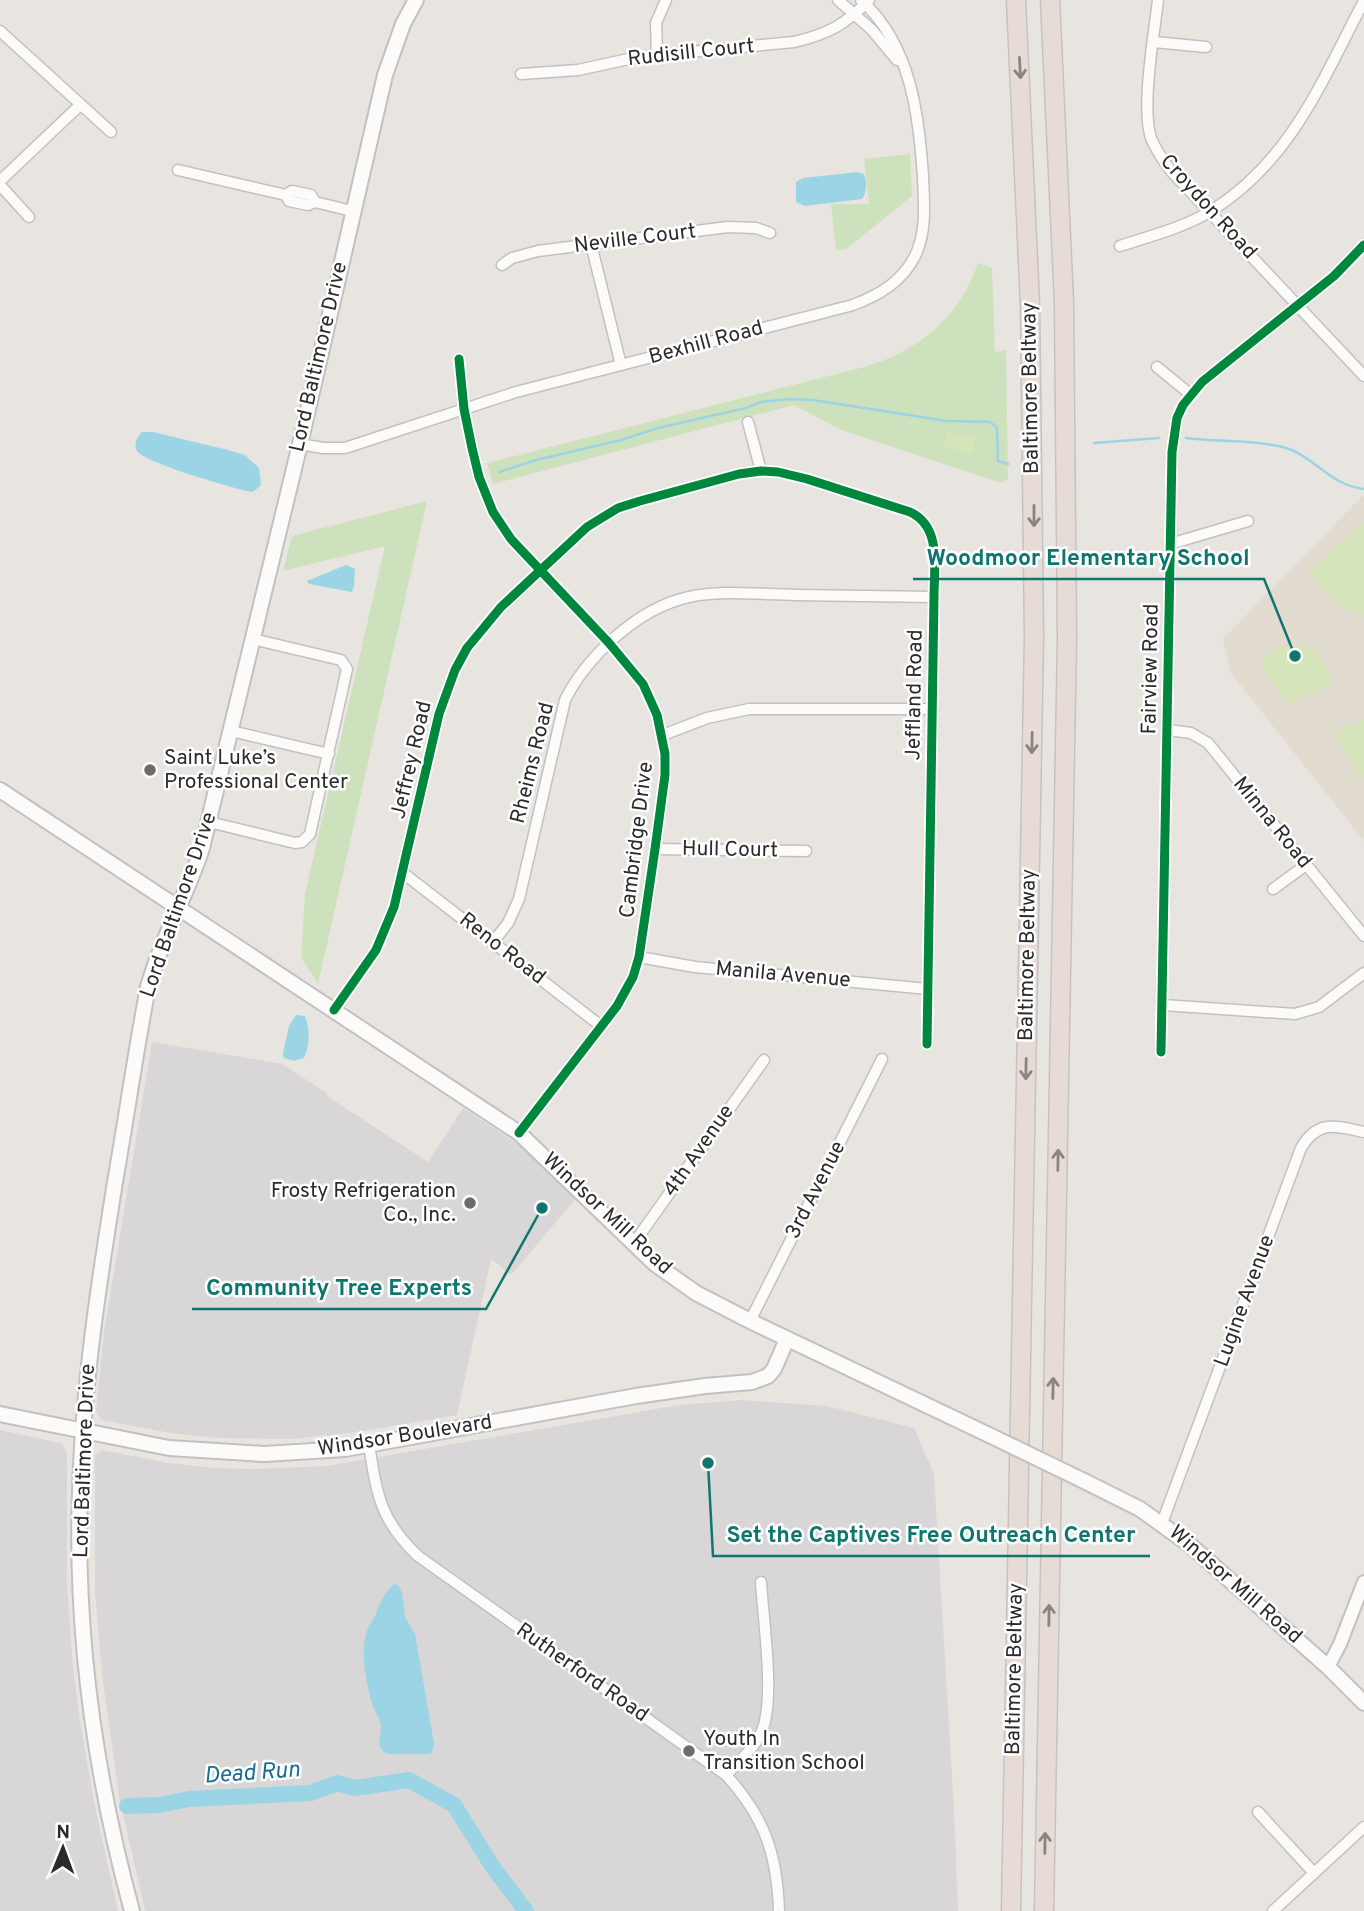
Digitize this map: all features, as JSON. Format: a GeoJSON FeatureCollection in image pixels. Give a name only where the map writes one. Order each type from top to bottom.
{"type":"FeatureCollection","features":[{"type":"Feature","properties":{"kind":"highway","name":"Baltimore Beltway"},"geometry":{"type":"LineString","coordinates":[[1011,1911],[1034,600],[1030,291],[1016,0]]}},
{"type":"Feature","properties":{"kind":"highway","name":"Baltimore Beltway"},"geometry":{"type":"LineString","coordinates":[[1044,1911],[1067,589],[1064,302],[1050,0]]}},
{"type":"Feature","properties":{"kind":"main road","name":"Lord Baltimore Drive"},"geometry":{"type":"LineString","coordinates":[[132,1911],[106,1800],[88,1676],[80,1551],[83,1431],[95,1307],[146,996],[154,966],[195,871],[209,822],[389,63],[403,24],[416,0]]}},
{"type":"Feature","properties":{"kind":"main road","name":"Windsor Mill Road"},"geometry":{"type":"LineString","coordinates":[[0,790],[519,1133],[634,1243],[672,1277],[696,1293],[1112,1494],[1162,1523],[1229,1577],[1364,1703]]}},
{"type":"Feature","properties":{"kind":"main road","name":"Windsor Boulevard"},"geometry":{"type":"LineString","coordinates":[[0,1414],[155,1446],[215,1452],[291,1453],[369,1445],[636,1396],[752,1382],[768,1376],[774,1369],[787,1339]]}},
{"type":"Feature","properties":{"kind":"street"},"geometry":{"type":"LineString","coordinates":[[657,56],[656,23],[666,0]]}},
{"type":"Feature","properties":{"kind":"street","name":"Bexhill Road"},"geometry":{"type":"LineString","coordinates":[[838,0],[889,49],[905,72]]}},
{"type":"Feature","properties":{"kind":"street","name":"Croydon Road"},"geometry":{"type":"LineString","coordinates":[[1158,0],[1147,105],[1152,138],[1159,155],[1364,376]]}},
{"type":"Feature","properties":{"kind":"street","name":"Rudisill Court"},"geometry":{"type":"LineString","coordinates":[[521,74],[578,69],[617,61],[814,37],[842,25],[865,1]]}},
{"type":"Feature","properties":{"kind":"street","name":"Bexhill Road"},"geometry":{"type":"LineString","coordinates":[[300,444],[345,448],[516,392],[853,305],[885,291],[907,269],[916,255],[924,225],[920,131],[914,96],[905,72],[888,33],[865,1]]}},
{"type":"Feature","properties":{"kind":"street"},"geometry":{"type":"LineString","coordinates":[[1120,246],[1176,227],[1210,211],[1259,174],[1283,147],[1306,111],[1364,1]]}},
{"type":"Feature","properties":{"kind":"street"},"geometry":{"type":"LineString","coordinates":[[0,31],[111,132]]}},
{"type":"Feature","properties":{"kind":"street"},"geometry":{"type":"LineString","coordinates":[[1154,42],[1206,47]]}},
{"type":"Feature","properties":{"kind":"street"},"geometry":{"type":"LineString","coordinates":[[29,217],[0,183],[80,105]]}},
{"type":"Feature","properties":{"kind":"street"},"geometry":{"type":"LineString","coordinates":[[178,170],[286,195],[289,201],[308,205],[315,202],[352,211]]}},
{"type":"Feature","properties":{"kind":"street","name":"Neville Court"},"geometry":{"type":"LineString","coordinates":[[502,265],[512,258],[531,252],[591,244],[736,227],[756,228],[770,233]]}},
{"type":"Feature","properties":{"kind":"street"},"geometry":{"type":"LineString","coordinates":[[591,244],[621,365]]}},
{"type":"Feature","properties":{"kind":"street","name":"Fairview Road"},"geometry":{"type":"LineString","coordinates":[[1161,1052],[1174,432],[1183,405],[1190,394],[1334,275],[1364,245]]}},
{"type":"Feature","properties":{"kind":"street","name":"Cambridge Drive"},"geometry":{"type":"LineString","coordinates":[[459,359],[464,410],[479,477],[493,512],[511,539],[609,643],[643,684],[663,736],[665,775],[655,849],[639,957],[627,991],[519,1133]]}},
{"type":"Feature","properties":{"kind":"street"},"geometry":{"type":"LineString","coordinates":[[1157,368],[1190,394]]}},
{"type":"Feature","properties":{"kind":"street"},"geometry":{"type":"LineString","coordinates":[[748,422],[761,471]]}},
{"type":"Feature","properties":{"kind":"street","name":"Jeffrey Road"},"geometry":{"type":"LineString","coordinates":[[334,1010],[376,950],[394,907],[439,714],[455,670],[482,628],[540,568],[587,527],[618,508],[740,474],[761,471]]}},
{"type":"Feature","properties":{"kind":"street","name":"Jeffland Road"},"geometry":{"type":"LineString","coordinates":[[761,471],[807,479],[920,516],[927,523],[933,540],[927,1044]]}},
{"type":"Feature","properties":{"kind":"street"},"geometry":{"type":"LineString","coordinates":[[1170,544],[1248,521]]}},
{"type":"Feature","properties":{"kind":"street","name":"Rheims Road"},"geometry":{"type":"LineString","coordinates":[[493,942],[508,923],[519,900],[565,700],[582,671],[644,613],[664,603],[697,595],[728,593],[934,597]]}},
{"type":"Feature","properties":{"kind":"street"},"geometry":{"type":"LineString","coordinates":[[209,822],[295,843],[302,842],[310,834],[346,676],[345,664],[341,660],[253,639]]}},
{"type":"Feature","properties":{"kind":"street"},"geometry":{"type":"LineString","coordinates":[[663,736],[707,718],[749,709],[933,709]]}},
{"type":"Feature","properties":{"kind":"street","name":"Minna Road"},"geometry":{"type":"LineString","coordinates":[[1168,730],[1191,733],[1208,743],[1364,936]]}},
{"type":"Feature","properties":{"kind":"street"},"geometry":{"type":"LineString","coordinates":[[231,731],[329,754]]}},
{"type":"Feature","properties":{"kind":"street","name":"Hull Court"},"geometry":{"type":"LineString","coordinates":[[655,849],[806,852]]}},
{"type":"Feature","properties":{"kind":"street"},"geometry":{"type":"LineString","coordinates":[[1273,889],[1306,865]]}},
{"type":"Feature","properties":{"kind":"street","name":"Reno Road"},"geometry":{"type":"LineString","coordinates":[[403,873],[601,1026]]}},
{"type":"Feature","properties":{"kind":"street","name":"Manila Avenue"},"geometry":{"type":"LineString","coordinates":[[639,957],[695,967],[928,989]]}},
{"type":"Feature","properties":{"kind":"street"},"geometry":{"type":"LineString","coordinates":[[1163,1005],[1295,1014],[1319,1006],[1364,973]]}},
{"type":"Feature","properties":{"kind":"street","name":"3rd Avenue"},"geometry":{"type":"LineString","coordinates":[[750,1321],[882,1059]]}},
{"type":"Feature","properties":{"kind":"street","name":"4th Avenue"},"geometry":{"type":"LineString","coordinates":[[634,1243],[764,1060]]}},
{"type":"Feature","properties":{"kind":"street","name":"Lugine Avenue"},"geometry":{"type":"LineString","coordinates":[[1162,1523],[1301,1148],[1307,1138],[1323,1128],[1339,1126],[1364,1132]]}},
{"type":"Feature","properties":{"kind":"street","name":"Rutherford Road"},"geometry":{"type":"LineString","coordinates":[[369,1445],[374,1479],[386,1518],[394,1532],[411,1550],[726,1774],[751,1806],[771,1847],[776,1867],[779,1911]]}},
{"type":"Feature","properties":{"kind":"street"},"geometry":{"type":"LineString","coordinates":[[726,1774],[754,1744],[766,1720],[768,1689],[761,1582]]}},
{"type":"Feature","properties":{"kind":"street"},"geometry":{"type":"LineString","coordinates":[[1328,1667],[1364,1583]]}},
{"type":"Feature","properties":{"kind":"street"},"geometry":{"type":"LineString","coordinates":[[1258,1811],[1314,1873]]}},
{"type":"Feature","properties":{"kind":"street"},"geometry":{"type":"LineString","coordinates":[[1273,1911],[1364,1827]]}},
{"type":"Feature","properties":{"kind":"shaded area"},"geometry":{"type":"Polygon","coordinates":[[[1362,496],[1364,841],[1230,672],[1223,639],[1362,496]]]}},
{"type":"Feature","properties":{"kind":"shaded area"},"geometry":{"type":"Polygon","coordinates":[[[152,1042],[282,1064],[428,1162],[463,1108],[522,1147],[579,1195],[511,1275],[491,1259],[457,1415],[358,1432],[292,1439],[217,1438],[171,1433],[101,1420],[96,1411],[104,1332],[152,1042]]]}},
{"type":"Feature","properties":{"kind":"shaded area"},"geometry":{"type":"Polygon","coordinates":[[[741,1400],[827,1406],[914,1428],[934,1474],[958,1911],[145,1911],[119,1796],[102,1674],[95,1591],[95,1455],[102,1450],[168,1463],[215,1468],[326,1466],[679,1405],[741,1400]]]}},
{"type":"Feature","properties":{"kind":"shaded area"},"geometry":{"type":"Polygon","coordinates":[[[0,1430],[61,1443],[67,1451],[67,1584],[73,1668],[94,1802],[118,1911],[0,1911],[0,1430]]]}},
{"type":"Feature","properties":{"kind":"green space"},"geometry":{"type":"Polygon","coordinates":[[[910,154],[912,196],[846,249],[836,250],[831,204],[869,204],[864,159],[910,154]]]}},
{"type":"Feature","properties":{"kind":"green space"},"geometry":{"type":"Polygon","coordinates":[[[978,263],[992,268],[995,352],[1006,350],[1008,479],[1001,483],[841,430],[794,405],[493,484],[487,463],[864,367],[902,352],[919,342],[948,316],[970,283],[978,263]]]}},
{"type":"Feature","properties":{"kind":"green space"},"geometry":{"type":"Polygon","coordinates":[[[946,432],[975,436],[973,453],[944,448],[946,432]]]}},
{"type":"Feature","properties":{"kind":"green space"},"geometry":{"type":"Polygon","coordinates":[[[427,501],[318,984],[301,957],[305,894],[385,546],[283,571],[292,536],[427,501]]]}},
{"type":"Feature","properties":{"kind":"green space"},"geometry":{"type":"Polygon","coordinates":[[[1364,522],[1364,614],[1355,613],[1339,605],[1308,570],[1364,522]]]}},
{"type":"Feature","properties":{"kind":"green space"},"geometry":{"type":"Polygon","coordinates":[[[1293,645],[1302,646],[1320,656],[1332,683],[1291,704],[1282,700],[1260,660],[1272,651],[1293,645]]]}},
{"type":"Feature","properties":{"kind":"green space"},"geometry":{"type":"Polygon","coordinates":[[[1364,720],[1364,778],[1357,774],[1335,735],[1347,726],[1364,720]]]}},
{"type":"Feature","properties":{"kind":"water"},"geometry":{"type":"Polygon","coordinates":[[[858,172],[864,174],[866,180],[862,199],[805,206],[796,202],[796,182],[803,178],[858,172]]]}},
{"type":"Feature","properties":{"kind":"water"},"geometry":{"type":"Polygon","coordinates":[[[142,432],[153,432],[245,455],[259,468],[261,485],[253,492],[246,491],[155,462],[137,451],[136,441],[142,432]]]}},
{"type":"Feature","properties":{"kind":"water"},"geometry":{"type":"Polygon","coordinates":[[[346,565],[355,569],[352,592],[309,584],[307,581],[346,565]]]}},
{"type":"Feature","properties":{"kind":"water"},"geometry":{"type":"Polygon","coordinates":[[[296,1015],[305,1016],[309,1037],[304,1058],[294,1061],[284,1058],[283,1053],[289,1026],[296,1015]]]}},
{"type":"Feature","properties":{"kind":"water"},"geometry":{"type":"Polygon","coordinates":[[[394,1584],[398,1585],[402,1593],[405,1617],[415,1634],[434,1743],[432,1753],[428,1754],[388,1754],[381,1748],[380,1723],[367,1684],[364,1656],[367,1630],[394,1584]]]}},
{"type":"Feature","properties":{"kind":"waterway"},"geometry":{"type":"LineString","coordinates":[[499,472],[761,402],[789,399],[813,400],[947,421],[990,422],[997,428],[998,461],[1008,464]]}},
{"type":"Feature","properties":{"kind":"waterway"},"geometry":{"type":"LineString","coordinates":[[1094,443],[1159,438]]}},
{"type":"Feature","properties":{"kind":"waterway"},"geometry":{"type":"LineString","coordinates":[[1186,438],[1283,447],[1303,456],[1343,483],[1364,489]]}},
{"type":"Feature","properties":{"kind":"waterway","name":"Dead Run"},"geometry":{"type":"LineString","coordinates":[[127,1806],[159,1805],[189,1799],[311,1793],[337,1783],[355,1788],[409,1780],[454,1805],[492,1866],[526,1911]]}},
{"type":"Feature","properties":{"kind":"cycle path"},"geometry":{"type":"LineString","coordinates":[[1161,1052],[1172,452],[1177,418],[1183,405],[1202,382],[1334,276],[1364,245]]}},
{"type":"Feature","properties":{"kind":"cycle path"},"geometry":{"type":"LineString","coordinates":[[459,359],[464,409],[472,448],[479,477],[493,512],[511,539],[609,643],[643,684],[657,715],[665,754],[665,775],[655,849],[639,957],[633,977],[617,1006],[519,1133]]}},
{"type":"Feature","properties":{"kind":"cycle path"},"geometry":{"type":"LineString","coordinates":[[334,1010],[376,950],[394,907],[439,714],[455,670],[467,648],[501,607],[587,527],[618,508],[739,474],[761,471],[807,479],[910,512],[927,527],[932,538],[935,573],[927,1044]]}},
{"type":"Feature","properties":{"kind":"place","name":"Woodmoor Elementary School"},"geometry":{"type":"Point","coordinates":[1295,656]}},
{"type":"Feature","properties":{"kind":"place","name":"Saint Luke’s Professional Center"},"geometry":{"type":"Point","coordinates":[150,770]}},
{"type":"Feature","properties":{"kind":"place","name":"Frosty Refrigeration Co., Inc."},"geometry":{"type":"Point","coordinates":[470,1203]}},
{"type":"Feature","properties":{"kind":"place","name":"Community Tree Experts"},"geometry":{"type":"Point","coordinates":[542,1208]}},
{"type":"Feature","properties":{"kind":"place","name":"Set the Captives Free Outreach Center"},"geometry":{"type":"Point","coordinates":[708,1463]}},
{"type":"Feature","properties":{"kind":"place","name":"Youth In Transition School"},"geometry":{"type":"Point","coordinates":[689,1751]}}]}
